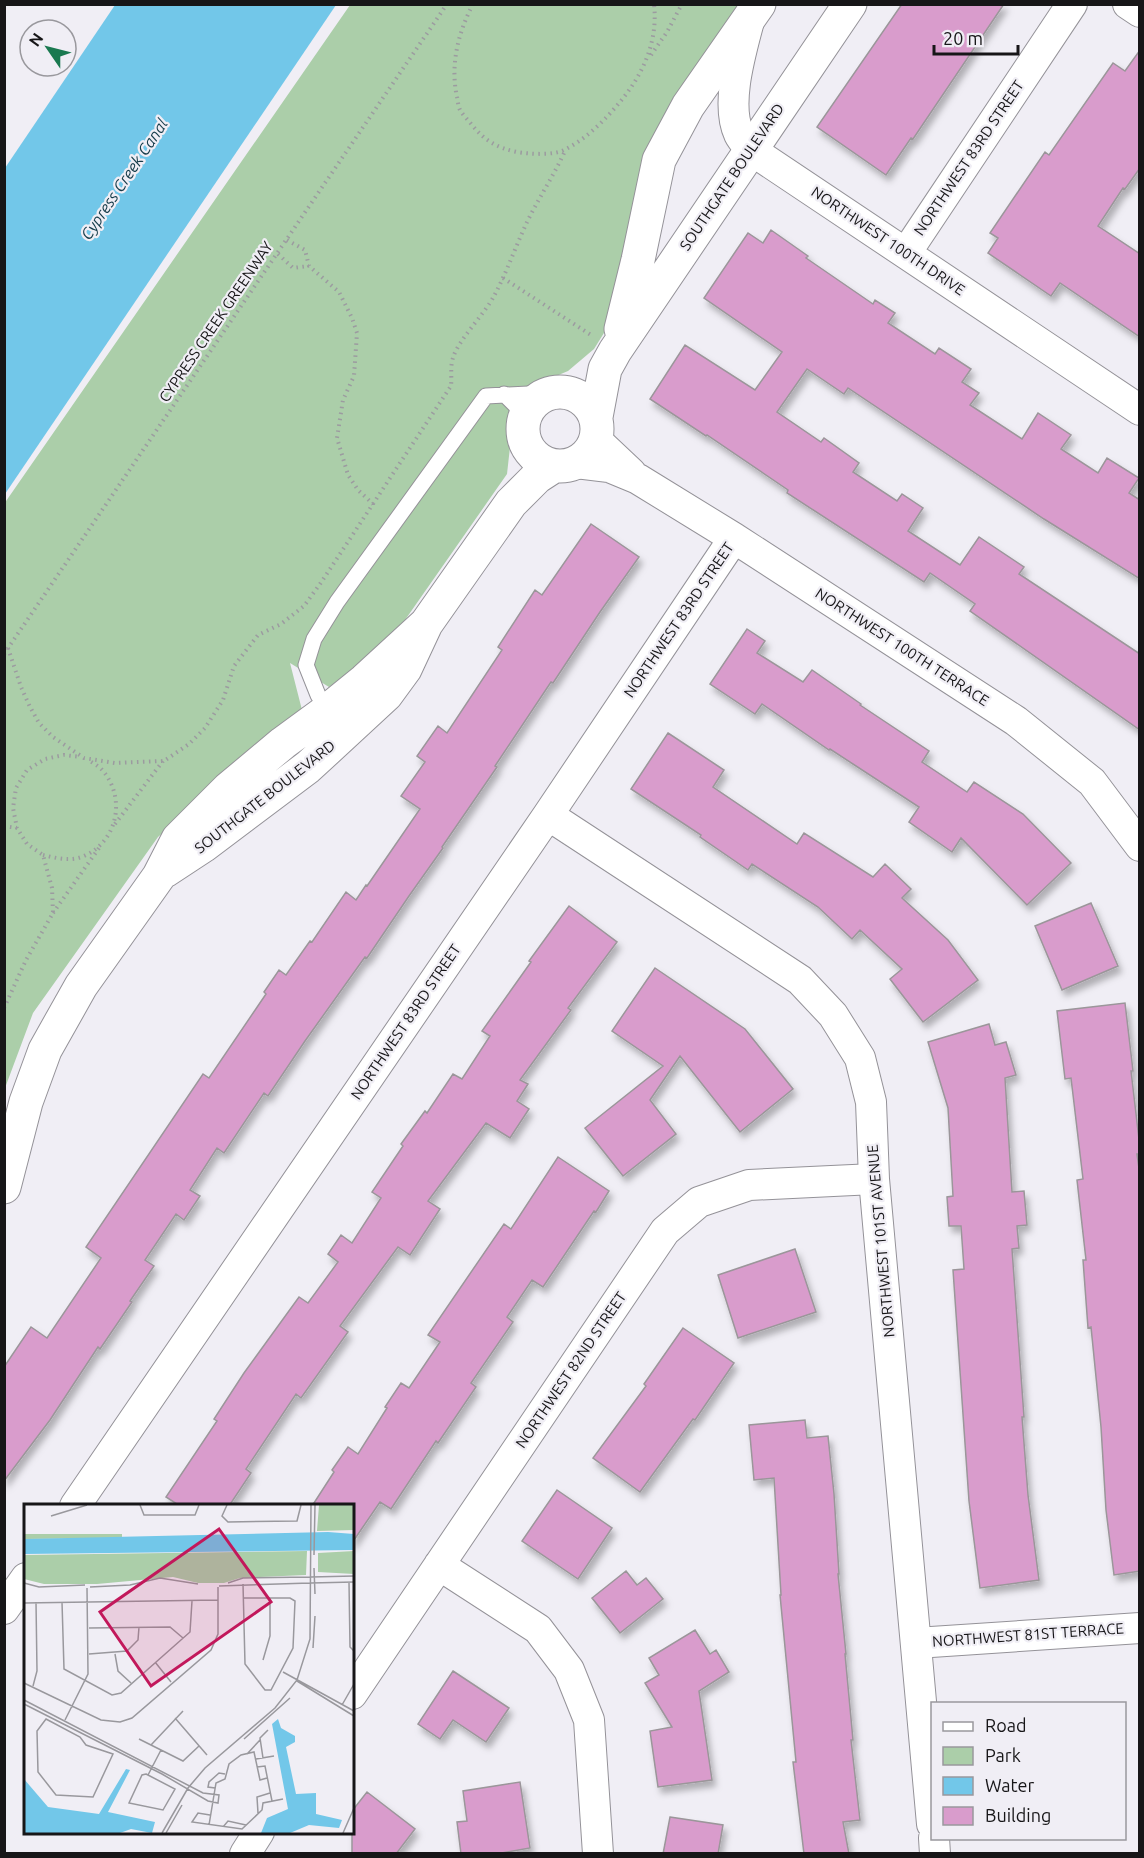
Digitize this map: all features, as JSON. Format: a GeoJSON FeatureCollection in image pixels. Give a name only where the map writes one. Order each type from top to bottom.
{"type":"FeatureCollection","features":[{"type":"Feature","properties":{"kind":"street","name":"SOUTHGATE BOULEVARD"},"geometry":{"type":"LineString","coordinates":[[560,393],[607,353],[751,150],[850,4]]}},
{"type":"Feature","properties":{"kind":"street","name":"NORTHWEST 83RD STREET"},"geometry":{"type":"LineString","coordinates":[[906,253],[1072,4]]}},
{"type":"Feature","properties":{"kind":"street"},"geometry":{"type":"LineString","coordinates":[[1128,4],[1140,12]]}},
{"type":"Feature","properties":{"kind":"street","name":"SOUTHGATE BOULEVARD"},"geometry":{"type":"LineString","coordinates":[[159,876],[299,774],[386,695],[405,669],[426,624],[510,503],[537,477],[581,447],[607,353],[638,260],[659,160],[688,106],[754,11]]}},
{"type":"Feature","properties":{"kind":"street","name":"NORTHWEST 100TH DRIVE"},"geometry":{"type":"LineString","coordinates":[[754,11],[736,77],[734,114],[739,135],[751,150],[1140,410]]}},
{"type":"Feature","properties":{"kind":"street"},"geometry":{"type":"LineString","coordinates":[[560,393],[582,398],[591,406],[581,447],[545,464],[537,458],[524,431],[529,409],[538,399],[560,393]]}},
{"type":"Feature","properties":{"kind":"street","name":"SOUTHGATE BOULEVARD"},"geometry":{"type":"LineString","coordinates":[[510,503],[524,431]]}},
{"type":"Feature","properties":{"kind":"street","name":"NORTHWEST 100TH TERRACE"},"geometry":{"type":"LineString","coordinates":[[581,447],[609,466],[638,479],[734,538],[1016,721],[1092,782],[1140,846]]}},
{"type":"Feature","properties":{"kind":"street","name":"NORTHWEST 83RD STREET"},"geometry":{"type":"LineString","coordinates":[[76,1504],[548,815],[734,538]]}},
{"type":"Feature","properties":{"kind":"street","name":"SOUTHGATE BOULEVARD"},"geometry":{"type":"LineString","coordinates":[[4,1187],[26,1102],[45,1050],[81,986],[159,876],[178,839],[228,789],[365,680],[426,624]]}},
{"type":"Feature","properties":{"kind":"street","name":"NORTHWEST 101ST AVENUE"},"geometry":{"type":"LineString","coordinates":[[548,815],[800,980],[833,1015],[860,1058],[871,1102],[874,1179],[931,1803]]}},
{"type":"Feature","properties":{"kind":"street","name":"NORTHWEST 82ND STREET"},"geometry":{"type":"LineString","coordinates":[[354,1691],[665,1231],[699,1202],[749,1185],[874,1179]]}},
{"type":"Feature","properties":{"kind":"street"},"geometry":{"type":"LineString","coordinates":[[439,1565],[538,1629],[569,1670],[589,1720],[598,1854]]}},
{"type":"Feature","properties":{"kind":"street"},"geometry":{"type":"LineString","coordinates":[[4,1609],[24,1581]]}},
{"type":"Feature","properties":{"kind":"street","name":"NORTHWEST 81ST TERRACE"},"geometry":{"type":"LineString","coordinates":[[916,1643],[1140,1628]]}},
{"type":"Feature","properties":{"kind":"street"},"geometry":{"type":"LineString","coordinates":[[245,1854],[258,1834]]}},
{"type":"Feature","properties":{"kind":"lane"},"geometry":{"type":"LineString","coordinates":[[328,710],[318,695],[306,664],[315,639],[337,602],[486,396],[560,393]]}},
{"type":"Feature","properties":{"kind":"lane"},"geometry":{"type":"LineString","coordinates":[[504,394],[517,407],[524,431]]}},
{"type":"Feature","properties":{"kind":"path","name":"CYPRESS CREEK GREENWAY"},"geometry":{"type":"LineString","coordinates":[[4,654],[447,4]]}},
{"type":"Feature","properties":{"kind":"path"},"geometry":{"type":"LineString","coordinates":[[473,4],[464,22],[454,57],[454,85],[460,109],[482,138],[506,150],[532,155],[565,151],[592,131],[613,111],[633,86],[648,58],[667,33],[682,4]]}},
{"type":"Feature","properties":{"kind":"path"},"geometry":{"type":"LineString","coordinates":[[648,58],[656,21],[654,4]]}},
{"type":"Feature","properties":{"kind":"path"},"geometry":{"type":"LineString","coordinates":[[4,1008],[26,960],[53,914],[114,826],[164,760],[189,744],[206,728],[223,700],[234,666],[258,635],[281,624],[304,606],[451,386],[453,357],[489,305],[536,203],[555,174],[565,151]]}},
{"type":"Feature","properties":{"kind":"path"},"geometry":{"type":"LineString","coordinates":[[287,240],[305,250],[309,266],[339,292],[357,333],[354,376],[343,400],[337,438],[348,475],[358,490],[373,504]]}},
{"type":"Feature","properties":{"kind":"path"},"geometry":{"type":"LineString","coordinates":[[278,254],[293,268],[309,266]]}},
{"type":"Feature","properties":{"kind":"path"},"geometry":{"type":"LineString","coordinates":[[503,278],[607,353]]}},
{"type":"Feature","properties":{"kind":"path"},"geometry":{"type":"LineString","coordinates":[[9,648],[21,687],[39,723],[53,737],[102,769],[113,786],[117,806],[114,826]]}},
{"type":"Feature","properties":{"kind":"path"},"geometry":{"type":"LineString","coordinates":[[100,846],[82,857],[62,860],[43,855],[27,844],[17,828],[13,808],[16,788],[27,770],[45,759],[64,755],[115,763],[164,760]]}},
{"type":"Feature","properties":{"kind":"path"},"geometry":{"type":"LineString","coordinates":[[4,826],[17,828]]}},
{"type":"Feature","properties":{"kind":"path"},"geometry":{"type":"LineString","coordinates":[[43,855],[52,888],[53,914]]}},
{"type":"Feature","properties":{"kind":"green space"},"geometry":{"type":"Polygon","coordinates":[[[350,5],[749,5],[700,77],[617,312],[594,349],[568,371],[535,385],[513,420],[507,474],[405,620],[365,662],[329,687],[290,663],[302,710],[158,837],[33,1013],[5,1088],[4,504],[350,5]]]}},
{"type":"Feature","properties":{"kind":"water","name":"Cypress Creek Canal"},"geometry":{"type":"Polygon","coordinates":[[[115,5],[336,5],[5,494],[5,168],[66,78],[78,78],[78,60],[115,5]]]}},
{"type":"Feature","properties":{"kind":"building"},"geometry":{"type":"Polygon","coordinates":[[[902,4],[1004,4],[886,175],[817,127],[902,4]]]}},
{"type":"Feature","properties":{"kind":"building"},"geometry":{"type":"Polygon","coordinates":[[[1140,50],[1140,168],[1125,189],[1123,188],[1098,226],[1140,254],[1140,337],[1060,283],[1051,296],[988,253],[998,238],[990,233],[1045,152],[1049,155],[1113,63],[1125,71],[1140,50]]]}},
{"type":"Feature","properties":{"kind":"building"},"geometry":{"type":"Polygon","coordinates":[[[771,230],[808,256],[806,258],[873,304],[875,300],[895,313],[888,323],[935,354],[939,348],[971,369],[962,382],[979,393],[970,405],[1022,439],[1038,413],[1071,435],[1061,449],[1098,473],[1107,458],[1139,478],[1129,493],[1140,500],[1140,579],[1044,519],[848,388],[844,394],[807,369],[777,412],[821,442],[824,438],[859,463],[853,472],[897,501],[902,494],[923,508],[908,531],[960,565],[979,537],[1024,567],[1019,574],[1140,654],[1140,730],[970,611],[975,604],[930,573],[924,582],[787,493],[788,490],[650,399],[685,345],[755,390],[782,352],[704,298],[748,233],[763,243],[771,230]]]}},
{"type":"Feature","properties":{"kind":"building"},"geometry":{"type":"Polygon","coordinates":[[[591,524],[639,557],[553,683],[551,682],[443,848],[367,958],[365,957],[268,1096],[264,1093],[224,1153],[217,1148],[190,1190],[200,1196],[184,1220],[176,1214],[145,1260],[154,1266],[130,1301],[132,1302],[100,1349],[98,1347],[50,1420],[4,1481],[4,1367],[31,1327],[47,1338],[101,1258],[86,1247],[203,1074],[209,1078],[266,994],[264,992],[279,970],[286,975],[346,892],[356,900],[367,886],[420,809],[401,796],[425,762],[417,756],[438,726],[447,733],[502,650],[498,647],[535,590],[542,595],[591,524]]]}},
{"type":"Feature","properties":{"kind":"building"},"geometry":{"type":"Polygon","coordinates":[[[747,629],[765,641],[757,653],[803,682],[812,670],[929,751],[922,762],[967,792],[974,782],[1023,814],[1071,863],[1027,905],[961,838],[952,852],[909,822],[919,807],[762,704],[755,714],[710,684],[747,629]]]}},
{"type":"Feature","properties":{"kind":"building"},"geometry":{"type":"Polygon","coordinates":[[[668,733],[724,770],[713,787],[797,844],[804,833],[873,877],[885,864],[911,889],[902,898],[948,940],[978,980],[923,1022],[890,979],[902,969],[860,930],[852,939],[818,907],[752,864],[748,870],[700,837],[701,835],[631,789],[668,733]]]}},
{"type":"Feature","properties":{"kind":"building"},"geometry":{"type":"Polygon","coordinates":[[[1091,903],[1118,966],[1062,990],[1035,926],[1091,903]]]}},
{"type":"Feature","properties":{"kind":"building"},"geometry":{"type":"Polygon","coordinates":[[[569,906],[617,942],[568,1008],[571,1010],[520,1080],[528,1084],[517,1101],[529,1109],[510,1138],[486,1123],[428,1201],[440,1209],[410,1255],[398,1247],[340,1326],[348,1332],[301,1398],[296,1394],[246,1469],[251,1473],[230,1504],[177,1504],[166,1497],[217,1421],[214,1419],[244,1373],[299,1297],[308,1303],[338,1262],[328,1254],[341,1235],[352,1243],[381,1198],[372,1192],[403,1146],[401,1144],[425,1111],[427,1113],[453,1074],[462,1079],[490,1036],[482,1031],[531,962],[529,961],[569,906]]]}},
{"type":"Feature","properties":{"kind":"building"},"geometry":{"type":"Polygon","coordinates":[[[655,968],[745,1029],[793,1089],[740,1132],[680,1056],[650,1100],[676,1134],[623,1176],[585,1128],[663,1066],[612,1031],[655,968]]]}},
{"type":"Feature","properties":{"kind":"building"},"geometry":{"type":"Polygon","coordinates":[[[1125,1003],[1140,1148],[1140,1154],[1137,1154],[1140,1176],[1140,1571],[1114,1575],[1106,1510],[1091,1327],[1088,1328],[1083,1260],[1086,1260],[1077,1180],[1083,1179],[1071,1078],[1065,1079],[1057,1011],[1125,1003]]]}},
{"type":"Feature","properties":{"kind":"building"},"geometry":{"type":"Polygon","coordinates":[[[989,1024],[995,1045],[1006,1042],[1016,1075],[1005,1078],[1012,1192],[1024,1191],[1027,1225],[1017,1226],[1019,1248],[1012,1249],[1028,1495],[1039,1580],[980,1588],[969,1501],[953,1270],[964,1269],[961,1226],[949,1226],[947,1197],[953,1196],[948,1108],[928,1042],[989,1024]]]}},
{"type":"Feature","properties":{"kind":"building"},"geometry":{"type":"Polygon","coordinates":[[[558,1157],[609,1191],[543,1287],[532,1280],[507,1317],[513,1322],[471,1383],[476,1387],[438,1443],[436,1441],[391,1509],[380,1502],[354,1540],[354,1504],[313,1504],[348,1447],[358,1454],[401,1383],[409,1388],[440,1342],[428,1335],[504,1224],[511,1229],[558,1157]]]}},
{"type":"Feature","properties":{"kind":"building"},"geometry":{"type":"Polygon","coordinates":[[[795,1249],[816,1312],[738,1338],[718,1275],[795,1249]]]}},
{"type":"Feature","properties":{"kind":"building"},"geometry":{"type":"Polygon","coordinates":[[[683,1328],[734,1363],[695,1420],[693,1419],[640,1492],[593,1458],[646,1386],[644,1384],[683,1328]]]}},
{"type":"Feature","properties":{"kind":"building"},"geometry":{"type":"Polygon","coordinates":[[[805,1420],[807,1438],[828,1436],[834,1494],[838,1574],[853,1740],[851,1740],[860,1820],[843,1822],[849,1854],[804,1854],[793,1762],[796,1762],[780,1595],[774,1478],[754,1480],[749,1425],[805,1420]]]}},
{"type":"Feature","properties":{"kind":"building"},"geometry":{"type":"Polygon","coordinates":[[[557,1490],[612,1528],[578,1579],[522,1541],[557,1490]]]}},
{"type":"Feature","properties":{"kind":"building"},"geometry":{"type":"Polygon","coordinates":[[[626,1571],[637,1585],[646,1578],[663,1599],[620,1633],[592,1598],[626,1571]]]}},
{"type":"Feature","properties":{"kind":"building"},"geometry":{"type":"Polygon","coordinates":[[[695,1630],[710,1654],[716,1650],[729,1672],[699,1691],[712,1780],[658,1787],[650,1731],[672,1727],[645,1683],[659,1675],[649,1658],[695,1630]]]}},
{"type":"Feature","properties":{"kind":"building"},"geometry":{"type":"Polygon","coordinates":[[[453,1671],[509,1708],[486,1742],[453,1720],[440,1739],[418,1724],[453,1671]]]}},
{"type":"Feature","properties":{"kind":"building"},"geometry":{"type":"Polygon","coordinates":[[[520,1782],[530,1848],[496,1854],[461,1854],[457,1822],[467,1821],[463,1791],[520,1782]]]}},
{"type":"Feature","properties":{"kind":"building"},"geometry":{"type":"Polygon","coordinates":[[[367,1792],[415,1829],[396,1854],[352,1854],[354,1808],[367,1792]]]}},
{"type":"Feature","properties":{"kind":"building"},"geometry":{"type":"Polygon","coordinates":[[[670,1817],[723,1825],[718,1854],[663,1854],[670,1817]]]}}]}
